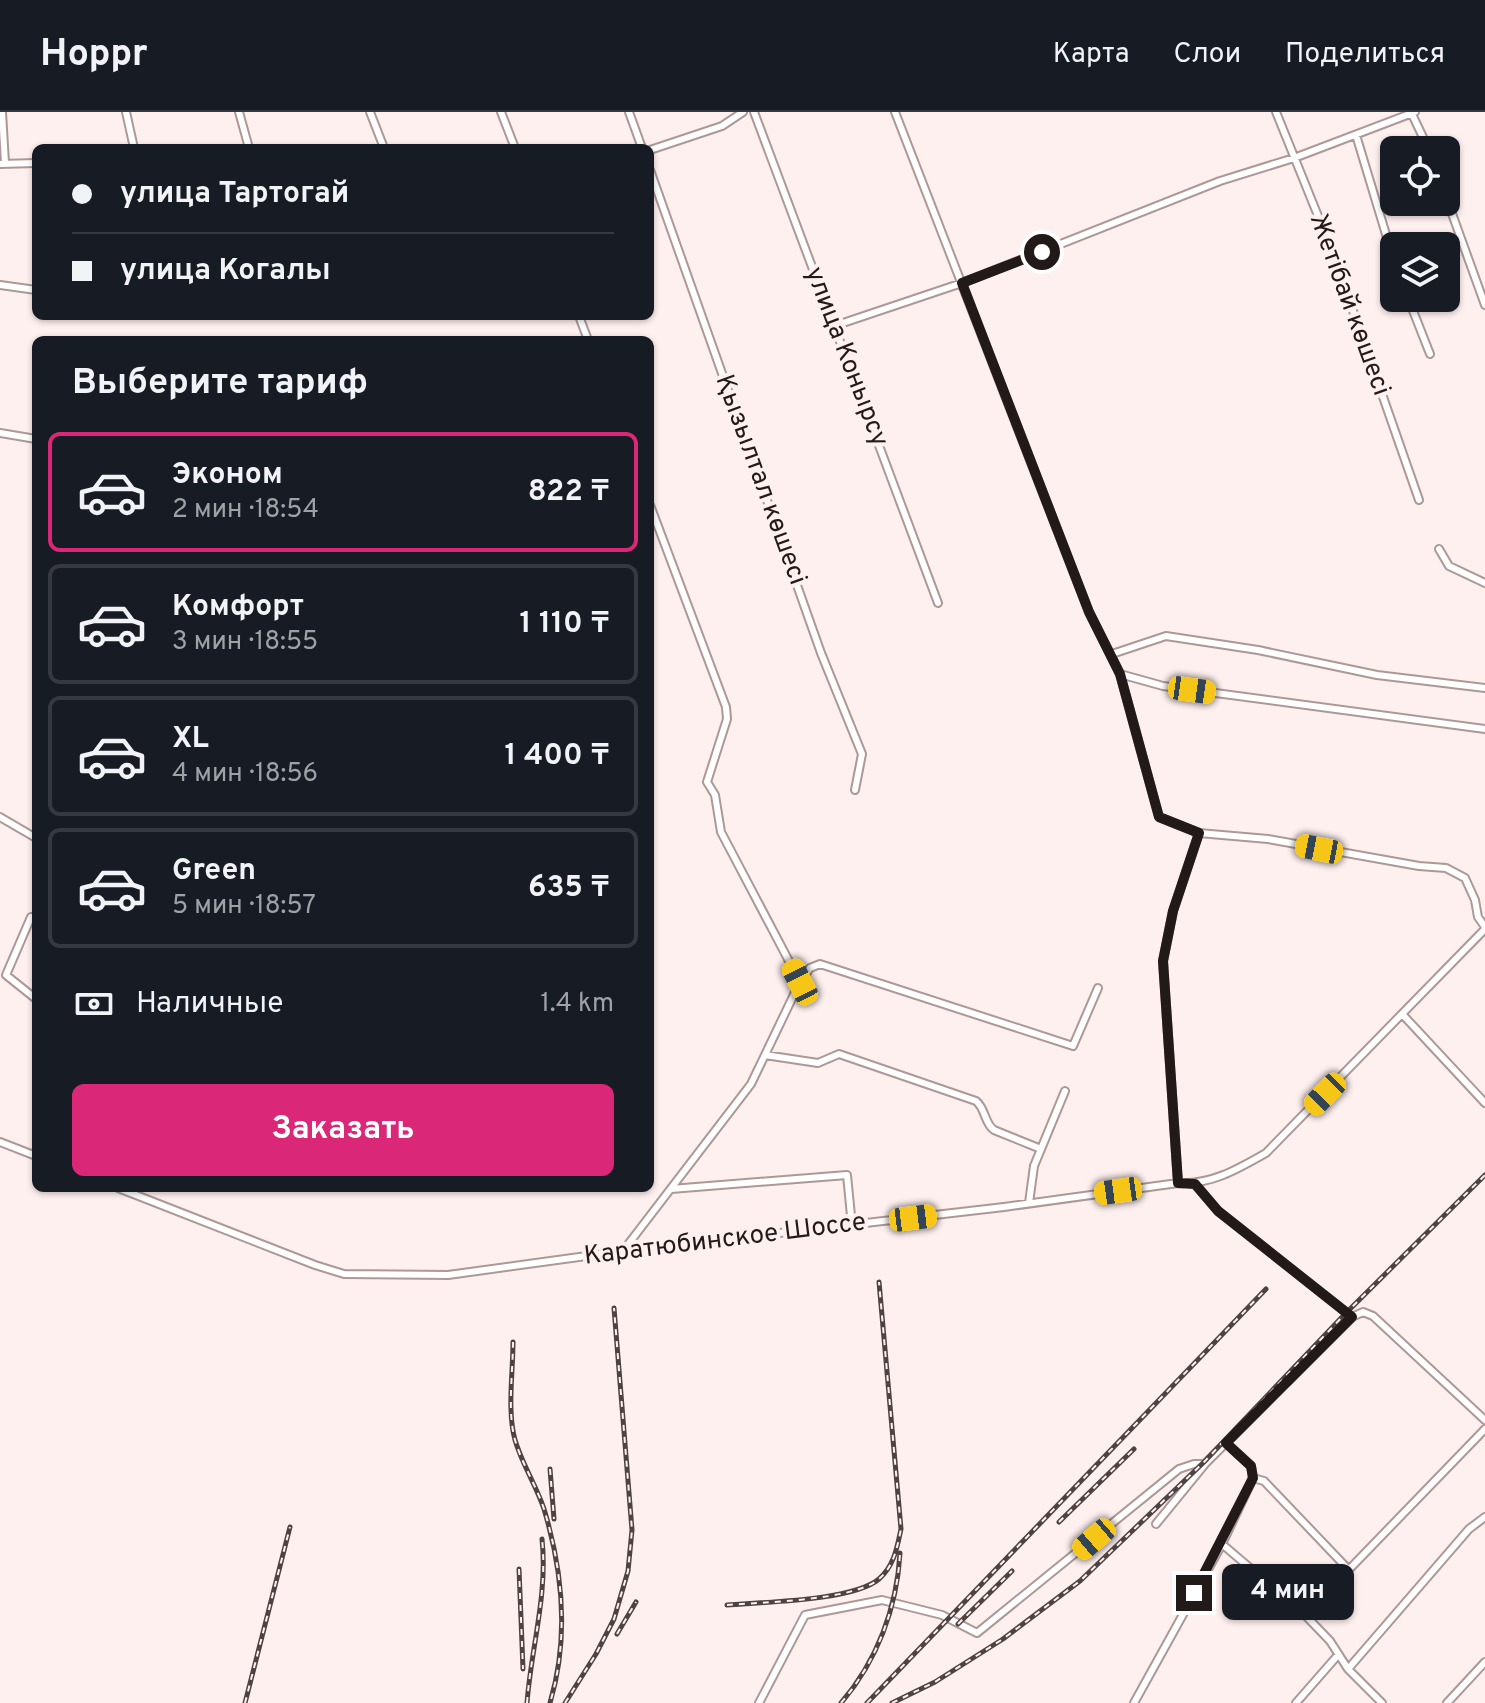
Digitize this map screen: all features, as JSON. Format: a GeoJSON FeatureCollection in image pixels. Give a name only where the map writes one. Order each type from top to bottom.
{"type":"FeatureCollection","features":[{"type":"Feature","properties":{"kind":"street"},"geometry":{"type":"LineString","coordinates":[[2,112],[3,164],[32,163]]}},
{"type":"Feature","properties":{"kind":"street"},"geometry":{"type":"LineString","coordinates":[[126,112],[133,144]]}},
{"type":"Feature","properties":{"kind":"street"},"geometry":{"type":"LineString","coordinates":[[239,112],[248,144]]}},
{"type":"Feature","properties":{"kind":"street"},"geometry":{"type":"LineString","coordinates":[[370,112],[382,144]]}},
{"type":"Feature","properties":{"kind":"street"},"geometry":{"type":"LineString","coordinates":[[501,112],[513,144]]}},
{"type":"Feature","properties":{"kind":"street"},"geometry":{"type":"LineString","coordinates":[[629,112],[641,144]]}},
{"type":"Feature","properties":{"kind":"street"},"geometry":{"type":"LineString","coordinates":[[654,149],[722,126],[743,112]]}},
{"type":"Feature","properties":{"kind":"street","name":"улица Конырсу"},"geometry":{"type":"LineString","coordinates":[[754,112],[938,603]]}},
{"type":"Feature","properties":{"kind":"street"},"geometry":{"type":"LineString","coordinates":[[895,112],[1089,612],[1120,674],[1159,817],[1199,833],[1268,839],[1446,868],[1465,878],[1475,900],[1478,917],[1485,928]]}},
{"type":"Feature","properties":{"kind":"street","name":"Жетібай көшесі"},"geometry":{"type":"LineString","coordinates":[[1276,112],[1331,248],[1419,500]]}},
{"type":"Feature","properties":{"kind":"street"},"geometry":{"type":"LineString","coordinates":[[834,326],[962,283],[1220,181],[1294,158],[1413,112],[1423,136]]}},
{"type":"Feature","properties":{"kind":"street"},"geometry":{"type":"LineString","coordinates":[[1356,135],[1385,232]]}},
{"type":"Feature","properties":{"kind":"street","name":"Қызылтал көшесі"},"geometry":{"type":"LineString","coordinates":[[654,181],[821,653],[862,754],[855,790]]}},
{"type":"Feature","properties":{"kind":"street"},"geometry":{"type":"LineString","coordinates":[[1453,216],[1485,305]]}},
{"type":"Feature","properties":{"kind":"street"},"geometry":{"type":"LineString","coordinates":[[0,285],[32,289]]}},
{"type":"Feature","properties":{"kind":"street"},"geometry":{"type":"LineString","coordinates":[[1414,312],[1430,354]]}},
{"type":"Feature","properties":{"kind":"street"},"geometry":{"type":"LineString","coordinates":[[0,433],[32,438]]}},
{"type":"Feature","properties":{"kind":"street"},"geometry":{"type":"LineString","coordinates":[[654,516],[726,707],[727,719],[707,782],[715,795],[721,832],[800,982]]}},
{"type":"Feature","properties":{"kind":"street"},"geometry":{"type":"LineString","coordinates":[[1439,549],[1449,566],[1485,583]]}},
{"type":"Feature","properties":{"kind":"street"},"geometry":{"type":"LineString","coordinates":[[1112,654],[1166,636],[1258,650],[1377,675],[1485,688]]}},
{"type":"Feature","properties":{"kind":"street"},"geometry":{"type":"LineString","coordinates":[[1120,674],[1163,686],[1485,729]]}},
{"type":"Feature","properties":{"kind":"street"},"geometry":{"type":"LineString","coordinates":[[0,817],[32,836]]}},
{"type":"Feature","properties":{"kind":"street"},"geometry":{"type":"LineString","coordinates":[[1178,1183],[1163,961],[1173,911],[1199,833]]}},
{"type":"Feature","properties":{"kind":"street"},"geometry":{"type":"LineString","coordinates":[[32,917],[6,975],[32,996]]}},
{"type":"Feature","properties":{"kind":"street","name":"Каратюбинское Шоссе"},"geometry":{"type":"LineString","coordinates":[[129,1192],[344,1274],[448,1275],[1178,1183],[1195,1184],[1230,1173],[1266,1153],[1485,928]]}},
{"type":"Feature","properties":{"kind":"street"},"geometry":{"type":"LineString","coordinates":[[623,1251],[751,1084],[800,982],[810,968],[820,964],[1073,1046],[1098,988]]}},
{"type":"Feature","properties":{"kind":"street"},"geometry":{"type":"LineString","coordinates":[[1403,1015],[1485,1103]]}},
{"type":"Feature","properties":{"kind":"street"},"geometry":{"type":"LineString","coordinates":[[765,1055],[818,1063],[839,1054],[976,1101],[989,1126],[1041,1149]]}},
{"type":"Feature","properties":{"kind":"street"},"geometry":{"type":"LineString","coordinates":[[1029,1203],[1034,1166],[1065,1091]]}},
{"type":"Feature","properties":{"kind":"street"},"geometry":{"type":"LineString","coordinates":[[0,1142],[32,1154]]}},
{"type":"Feature","properties":{"kind":"street"},"geometry":{"type":"LineString","coordinates":[[671,1189],[847,1175],[852,1226]]}},
{"type":"Feature","properties":{"kind":"street"},"geometry":{"type":"LineString","coordinates":[[1195,1184],[1218,1211],[1352,1317]]}},
{"type":"Feature","properties":{"kind":"street"},"geometry":{"type":"LineString","coordinates":[[1156,1524],[1205,1464],[1352,1317],[1363,1312],[1373,1316],[1485,1420]]}},
{"type":"Feature","properties":{"kind":"street"},"geometry":{"type":"LineString","coordinates":[[1305,1615],[1485,1429]]}},
{"type":"Feature","properties":{"kind":"street"},"geometry":{"type":"LineString","coordinates":[[1134,1703],[1222,1544],[1253,1478],[1251,1466],[1226,1443]]}},
{"type":"Feature","properties":{"kind":"street"},"geometry":{"type":"LineString","coordinates":[[759,1703],[805,1615],[882,1600],[942,1615],[977,1633],[1179,1469],[1205,1464]]}},
{"type":"Feature","properties":{"kind":"street"},"geometry":{"type":"LineString","coordinates":[[1253,1478],[1264,1481],[1348,1569]]}},
{"type":"Feature","properties":{"kind":"street"},"geometry":{"type":"LineString","coordinates":[[1348,1669],[1469,1529],[1485,1517]]}},
{"type":"Feature","properties":{"kind":"street"},"geometry":{"type":"LineString","coordinates":[[1222,1544],[1305,1615],[1330,1641],[1348,1669],[1382,1703]]}},
{"type":"Feature","properties":{"kind":"street"},"geometry":{"type":"LineString","coordinates":[[1296,1703],[1338,1655]]}},
{"type":"Feature","properties":{"kind":"street"},"geometry":{"type":"LineString","coordinates":[[1447,1703],[1485,1662]]}},
{"type":"Feature","properties":{"kind":"railway"},"geometry":{"type":"LineString","coordinates":[[892,1703],[935,1682],[1003,1639],[1080,1581],[1204,1462],[1345,1314],[1485,1175]]}},
{"type":"Feature","properties":{"kind":"railway"},"geometry":{"type":"LineString","coordinates":[[727,1605],[806,1599],[849,1592],[879,1579],[891,1562],[901,1529],[879,1282]]}},
{"type":"Feature","properties":{"kind":"railway"},"geometry":{"type":"LineString","coordinates":[[867,1703],[1266,1289]]}},
{"type":"Feature","properties":{"kind":"railway"},"geometry":{"type":"LineString","coordinates":[[565,1703],[614,1619],[628,1571],[632,1530],[614,1308]]}},
{"type":"Feature","properties":{"kind":"railway"},"geometry":{"type":"LineString","coordinates":[[513,1342],[513,1429],[518,1449],[544,1509],[559,1581],[560,1655],[550,1703]]}},
{"type":"Feature","properties":{"kind":"railway"},"geometry":{"type":"LineString","coordinates":[[1059,1522],[1134,1449]]}},
{"type":"Feature","properties":{"kind":"railway"},"geometry":{"type":"LineString","coordinates":[[550,1469],[554,1519]]}},
{"type":"Feature","properties":{"kind":"railway"},"geometry":{"type":"LineString","coordinates":[[245,1703],[290,1527]]}},
{"type":"Feature","properties":{"kind":"railway"},"geometry":{"type":"LineString","coordinates":[[527,1703],[543,1581],[542,1539]]}},
{"type":"Feature","properties":{"kind":"railway"},"geometry":{"type":"LineString","coordinates":[[841,1703],[865,1670],[883,1633],[895,1594],[900,1553]]}},
{"type":"Feature","properties":{"kind":"railway"},"geometry":{"type":"LineString","coordinates":[[519,1569],[523,1669]]}},
{"type":"Feature","properties":{"kind":"railway"},"geometry":{"type":"LineString","coordinates":[[958,1624],[1012,1571]]}},
{"type":"Feature","properties":{"kind":"railway"},"geometry":{"type":"LineString","coordinates":[[617,1634],[636,1602]]}},
{"type":"Feature","properties":{"kind":"route"},"geometry":{"type":"LineString","coordinates":[[1042,252],[962,283],[1089,612],[1120,674],[1159,817],[1199,833],[1173,911],[1163,961],[1178,1183],[1195,1184],[1218,1211],[1352,1317],[1226,1443],[1251,1466],[1253,1478],[1222,1544],[1194,1593]]}}]}
